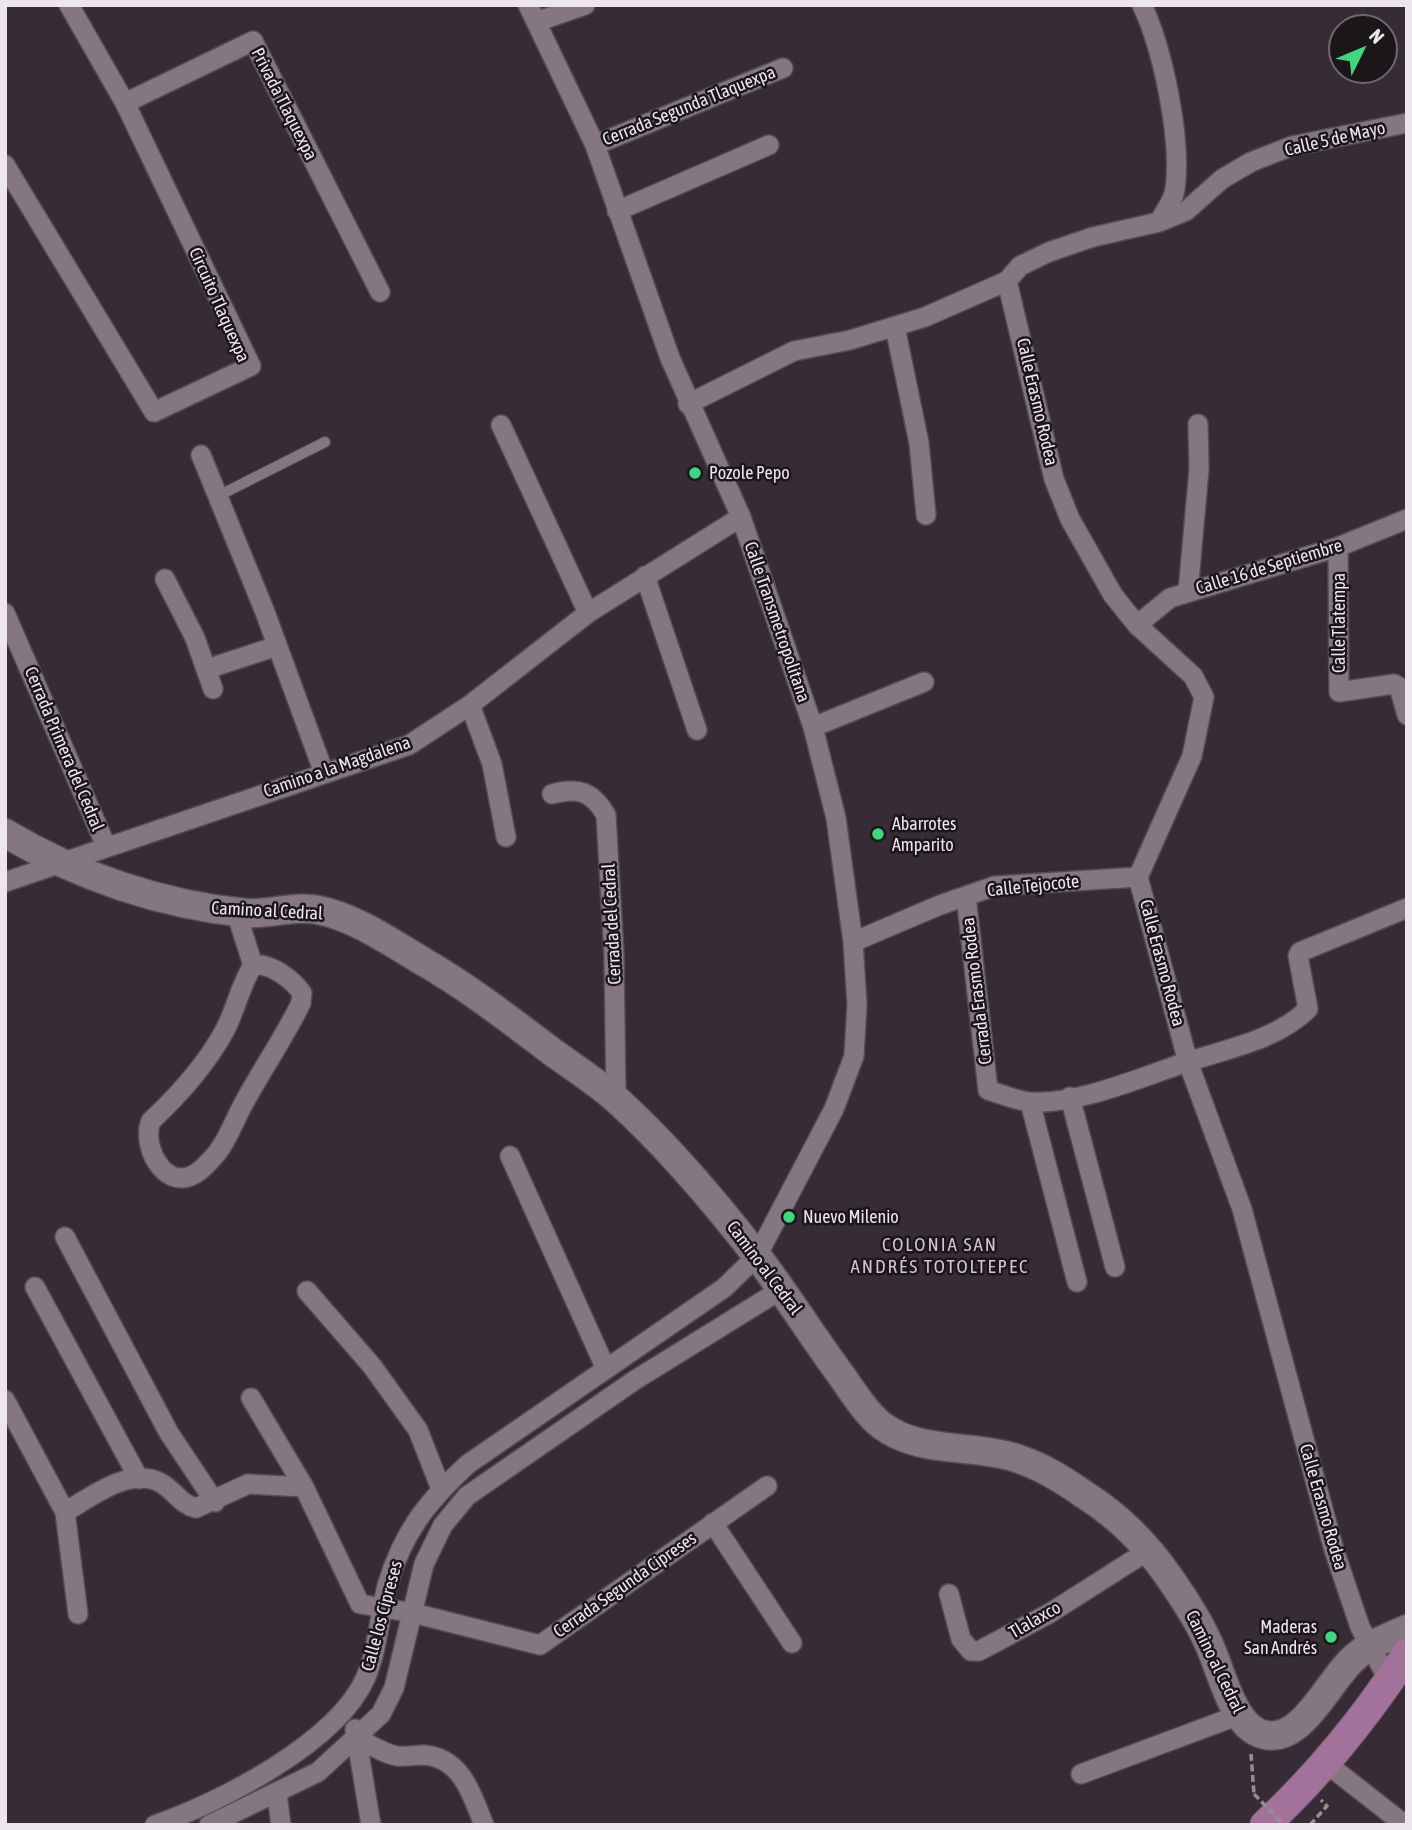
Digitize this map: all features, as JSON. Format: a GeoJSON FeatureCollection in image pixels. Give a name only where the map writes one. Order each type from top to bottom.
{"type":"FeatureCollection","features":[{"type":"Feature","properties":{"kind":"main road"},"geometry":{"type":"LineString","coordinates":[[1265,1825],[1327,1764],[1360,1724],[1407,1654]]}},
{"type":"Feature","properties":{"kind":"street","name":"Circuito Tlaquexpa"},"geometry":{"type":"LineString","coordinates":[[5,165],[154,412],[251,366],[125,103],[69,5]]}},
{"type":"Feature","properties":{"kind":"street"},"geometry":{"type":"LineString","coordinates":[[532,14],[585,5]]}},
{"type":"Feature","properties":{"kind":"street"},"geometry":{"type":"LineString","coordinates":[[1142,5],[1165,67],[1175,151],[1175,191],[1159,222]]}},
{"type":"Feature","properties":{"kind":"street","name":"Calle Transmetropolitana"},"geometry":{"type":"LineString","coordinates":[[532,14],[570,87],[595,145],[688,404],[741,517],[813,727],[836,818],[853,942],[857,1004],[854,1056],[834,1109],[757,1256]]}},
{"type":"Feature","properties":{"kind":"street","name":"Privada Tlaquexpa"},"geometry":{"type":"LineString","coordinates":[[125,103],[253,41],[380,292]]}},
{"type":"Feature","properties":{"kind":"street","name":"Cerrada Segunda Tlaquexpa"},"geometry":{"type":"LineString","coordinates":[[595,145],[783,68]]}},
{"type":"Feature","properties":{"kind":"street","name":"Calle 5 de Mayo"},"geometry":{"type":"LineString","coordinates":[[688,404],[794,351],[895,327],[1007,281],[1020,266],[1049,252],[1093,237],[1159,222],[1186,211],[1222,179],[1251,162],[1292,146],[1407,123]]}},
{"type":"Feature","properties":{"kind":"street"},"geometry":{"type":"LineString","coordinates":[[617,211],[769,145]]}},
{"type":"Feature","properties":{"kind":"street","name":"Calle Erasmo Rodea"},"geometry":{"type":"LineString","coordinates":[[1007,281],[1054,479],[1070,519],[1113,595],[1137,625],[1193,676],[1204,697],[1192,756],[1138,877],[1188,1062],[1242,1209],[1334,1550],[1360,1628],[1389,1681]]}},
{"type":"Feature","properties":{"kind":"street"},"geometry":{"type":"LineString","coordinates":[[895,327],[919,443],[926,515]]}},
{"type":"Feature","properties":{"kind":"street"},"geometry":{"type":"LineString","coordinates":[[1188,592],[1199,469],[1198,424]]}},
{"type":"Feature","properties":{"kind":"street"},"geometry":{"type":"LineString","coordinates":[[501,425],[587,612]]}},
{"type":"Feature","properties":{"kind":"street"},"geometry":{"type":"LineString","coordinates":[[201,455],[277,646],[324,774]]}},
{"type":"Feature","properties":{"kind":"street","name":"Camino a la Magdalena"},"geometry":{"type":"LineString","coordinates":[[5,882],[409,745],[470,705],[587,612],[741,517]]}},
{"type":"Feature","properties":{"kind":"street","name":"Calle 16 de Septiembre"},"geometry":{"type":"LineString","coordinates":[[1137,625],[1170,598],[1338,547],[1407,519]]}},
{"type":"Feature","properties":{"kind":"street","name":"Calle Tlatempa"},"geometry":{"type":"LineString","coordinates":[[1338,547],[1339,692],[1394,684],[1399,687],[1407,715]]}},
{"type":"Feature","properties":{"kind":"street"},"geometry":{"type":"LineString","coordinates":[[645,576],[697,730]]}},
{"type":"Feature","properties":{"kind":"street"},"geometry":{"type":"LineString","coordinates":[[165,579],[207,669],[213,689]]}},
{"type":"Feature","properties":{"kind":"street","name":"Cerrada Primera del Cedral"},"geometry":{"type":"LineString","coordinates":[[5,613],[106,846]]}},
{"type":"Feature","properties":{"kind":"street"},"geometry":{"type":"LineString","coordinates":[[207,669],[277,646]]}},
{"type":"Feature","properties":{"kind":"street"},"geometry":{"type":"LineString","coordinates":[[813,727],[923,682]]}},
{"type":"Feature","properties":{"kind":"street"},"geometry":{"type":"LineString","coordinates":[[470,705],[492,764],[506,837]]}},
{"type":"Feature","properties":{"kind":"street","name":"Cerrada del Cedral"},"geometry":{"type":"LineString","coordinates":[[552,794],[573,789],[585,792],[597,800],[606,815],[614,968],[616,1099]]}},
{"type":"Feature","properties":{"kind":"street","name":"Camino al Cedral"},"geometry":{"type":"LineString","coordinates":[[5,833],[62,863],[128,888],[199,907],[236,912],[318,910],[347,919],[429,964],[616,1099],[712,1201],[757,1256],[860,1402],[881,1425],[910,1439],[954,1449],[997,1453],[1042,1468],[1089,1497],[1149,1550],[1208,1640],[1239,1715],[1250,1728],[1274,1737],[1291,1732],[1349,1662],[1370,1644],[1407,1629]]}},
{"type":"Feature","properties":{"kind":"street","name":"Calle Tejocote"},"geometry":{"type":"LineString","coordinates":[[853,942],[995,886],[1138,877]]}},
{"type":"Feature","properties":{"kind":"street","name":"Cerrada Erasmo Rodea"},"geometry":{"type":"LineString","coordinates":[[966,896],[988,1090],[1030,1102],[1090,1094],[1188,1062],[1233,1051],[1304,1013],[1309,1005],[1298,956],[1300,952],[1407,908]]}},
{"type":"Feature","properties":{"kind":"street"},"geometry":{"type":"LineString","coordinates":[[236,912],[253,965],[239,990],[226,1029],[194,1077],[151,1121],[147,1130],[146,1140],[150,1150],[168,1174],[181,1177],[192,1175],[215,1155],[301,1003],[302,993],[295,984],[262,964],[253,965]]}},
{"type":"Feature","properties":{"kind":"street"},"geometry":{"type":"LineString","coordinates":[[1070,1097],[1115,1267]]}},
{"type":"Feature","properties":{"kind":"street"},"geometry":{"type":"LineString","coordinates":[[1030,1102],[1077,1282]]}},
{"type":"Feature","properties":{"kind":"street"},"geometry":{"type":"LineString","coordinates":[[510,1156],[606,1369]]}},
{"type":"Feature","properties":{"kind":"street"},"geometry":{"type":"LineString","coordinates":[[65,1237],[169,1433],[215,1502]]}},
{"type":"Feature","properties":{"kind":"street","name":"Calle los Cipreses"},"geometry":{"type":"LineString","coordinates":[[155,1825],[257,1776],[301,1748],[348,1707],[365,1679],[405,1536],[441,1489],[468,1464],[724,1288],[757,1256]]}},
{"type":"Feature","properties":{"kind":"street"},"geometry":{"type":"LineString","coordinates":[[35,1287],[139,1479]]}},
{"type":"Feature","properties":{"kind":"street","name":"Calle los Cipreses"},"geometry":{"type":"LineString","coordinates":[[209,1825],[318,1772],[381,1714],[394,1688],[424,1564],[443,1525],[467,1496],[635,1380],[782,1289]]}},
{"type":"Feature","properties":{"kind":"street"},"geometry":{"type":"LineString","coordinates":[[307,1291],[372,1366],[418,1430],[441,1489]]}},
{"type":"Feature","properties":{"kind":"street"},"geometry":{"type":"LineString","coordinates":[[251,1398],[304,1488]]}},
{"type":"Feature","properties":{"kind":"street"},"geometry":{"type":"LineString","coordinates":[[5,1400],[65,1512],[78,1614]]}},
{"type":"Feature","properties":{"kind":"street"},"geometry":{"type":"LineString","coordinates":[[65,1512],[115,1484],[139,1479],[161,1483],[188,1506],[196,1508],[215,1502],[248,1484],[304,1488]]}},
{"type":"Feature","properties":{"kind":"street","name":"Cerrada Segunda Cipreses"},"geometry":{"type":"LineString","coordinates":[[304,1488],[360,1604],[384,1606],[540,1645],[767,1486]]}},
{"type":"Feature","properties":{"kind":"street","name":"Cerrada Segunda Cipreses"},"geometry":{"type":"LineString","coordinates":[[713,1523],[792,1643]]}},
{"type":"Feature","properties":{"kind":"street","name":"Tlalaxco"},"geometry":{"type":"LineString","coordinates":[[949,1594],[961,1639],[971,1651],[979,1651],[1050,1613],[1149,1550]]}},
{"type":"Feature","properties":{"kind":"street"},"geometry":{"type":"LineString","coordinates":[[348,1707],[357,1738],[371,1825]]}},
{"type":"Feature","properties":{"kind":"street"},"geometry":{"type":"LineString","coordinates":[[1081,1774],[1239,1715]]}},
{"type":"Feature","properties":{"kind":"street"},"geometry":{"type":"LineString","coordinates":[[357,1738],[396,1756],[426,1755],[443,1760],[456,1768],[468,1783],[484,1825]]}},
{"type":"Feature","properties":{"kind":"street"},"geometry":{"type":"LineString","coordinates":[[1327,1764],[1405,1825]]}},
{"type":"Feature","properties":{"kind":"street"},"geometry":{"type":"LineString","coordinates":[[277,1794],[281,1825]]}},
{"type":"Feature","properties":{"kind":"lane"},"geometry":{"type":"LineString","coordinates":[[218,496],[325,442]]}},
{"type":"Feature","properties":{"kind":"path"},"geometry":{"type":"LineString","coordinates":[[1252,1759],[1254,1794],[1284,1825]]}},
{"type":"Feature","properties":{"kind":"path"},"geometry":{"type":"LineString","coordinates":[[1310,1825],[1327,1806]]}},
{"type":"Feature","properties":{"kind":"place","name":"Pozole Pepo"},"geometry":{"type":"Point","coordinates":[695,473]}},
{"type":"Feature","properties":{"kind":"place","name":"Abarrotes Amparito"},"geometry":{"type":"Point","coordinates":[878,834]}},
{"type":"Feature","properties":{"kind":"place","name":"Nuevo Milenio"},"geometry":{"type":"Point","coordinates":[789,1217]}},
{"type":"Feature","properties":{"kind":"place","name":"Maderas San Andrés"},"geometry":{"type":"Point","coordinates":[1331,1637]}},
{"type":"Feature","properties":{"kind":"district","name":"COLONIA SAN ANDRÉS TOTOLTEPEC"},"geometry":{"type":"Point","coordinates":[940,1256]}}]}
